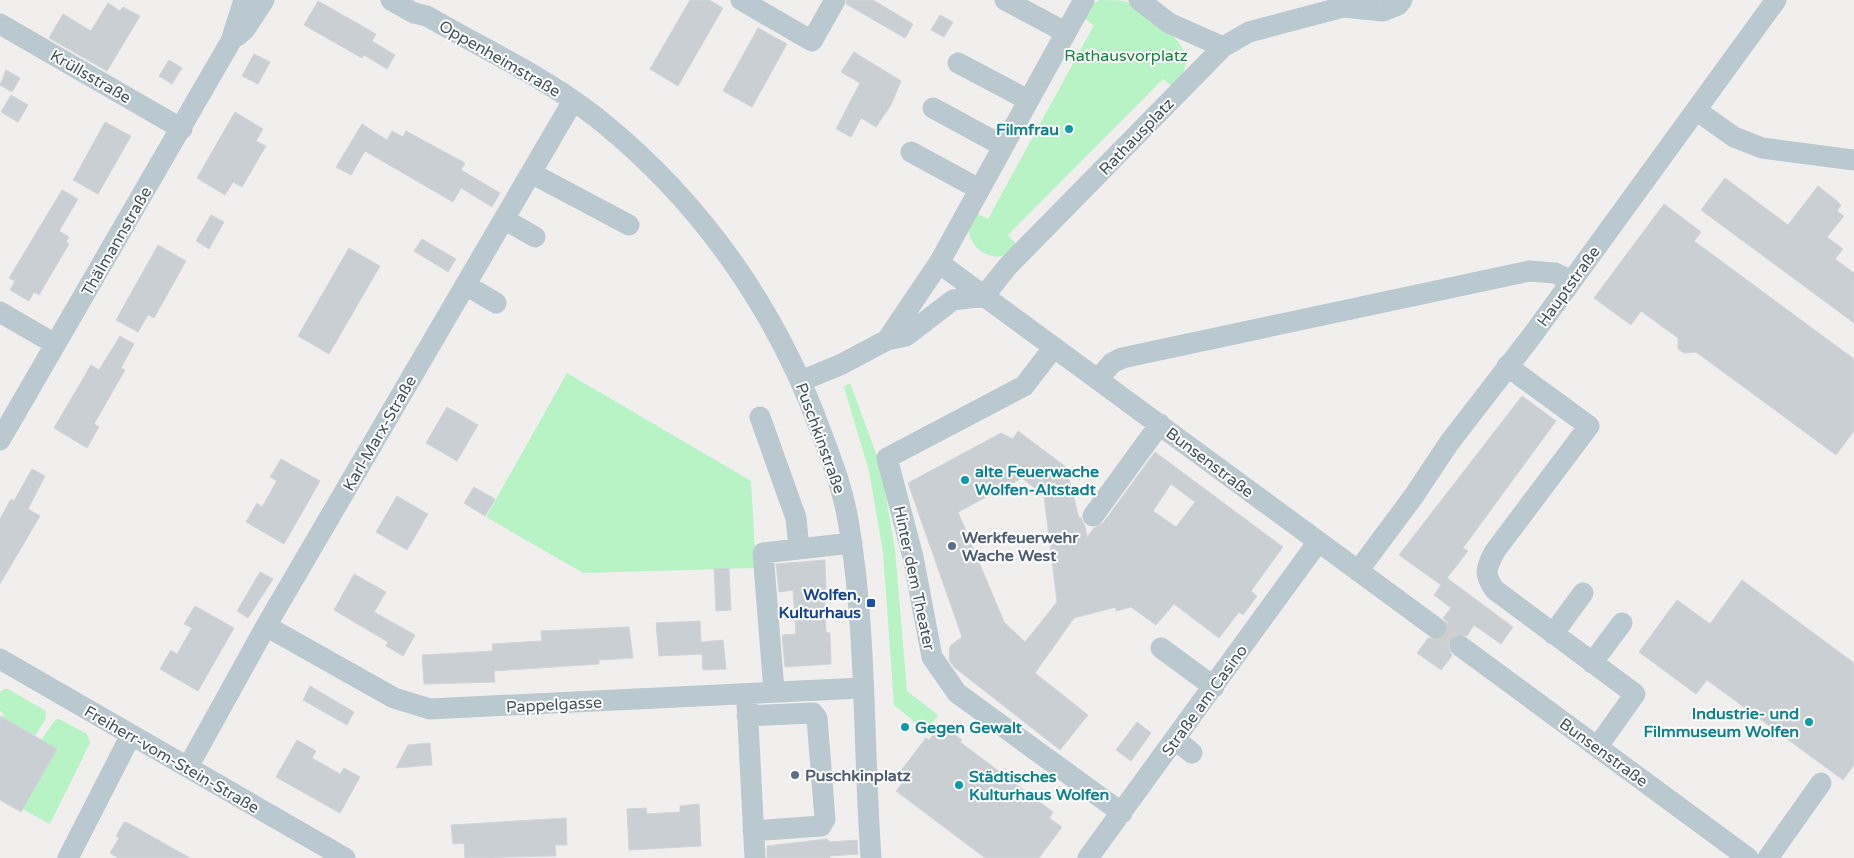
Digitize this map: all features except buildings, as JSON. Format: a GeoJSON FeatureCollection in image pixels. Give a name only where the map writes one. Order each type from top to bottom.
{"type":"FeatureCollection","features":[{"type":"Feature","properties":{"kind":"street","name":"Thälmannstraße"},"geometry":{"type":"LineString","coordinates":[[0,440],[182,129],[231,41],[244,0]]}},
{"type":"Feature","properties":{"kind":"street","name":"Thälmannstraße"},"geometry":{"type":"LineString","coordinates":[[231,41],[245,29],[264,0]]}},
{"type":"Feature","properties":{"kind":"street","name":"Oppenheimstraße"},"geometry":{"type":"LineString","coordinates":[[391,0],[414,13],[420,8],[573,101]]}},
{"type":"Feature","properties":{"kind":"street"},"geometry":{"type":"LineString","coordinates":[[741,0],[812,40],[835,0]]}},
{"type":"Feature","properties":{"kind":"street"},"geometry":{"type":"LineString","coordinates":[[1005,0],[1065,32]]}},
{"type":"Feature","properties":{"kind":"street"},"geometry":{"type":"LineString","coordinates":[[887,340],[939,263],[1084,0]]}},
{"type":"Feature","properties":{"kind":"street"},"geometry":{"type":"LineString","coordinates":[[1139,0],[1169,23],[1223,47]]}},
{"type":"Feature","properties":{"kind":"street","name":"Rathausplatz"},"geometry":{"type":"LineString","coordinates":[[984,296],[1008,266],[1223,47],[1259,29],[1343,7],[1383,11],[1398,5],[1402,0]]}},
{"type":"Feature","properties":{"kind":"street","name":"Hauptstraße"},"geometry":{"type":"LineString","coordinates":[[1358,571],[1413,497],[1449,443],[1571,281],[1776,0]]}},
{"type":"Feature","properties":{"kind":"street","name":"Krüllsstraße"},"geometry":{"type":"LineString","coordinates":[[0,24],[182,129]]}},
{"type":"Feature","properties":{"kind":"street"},"geometry":{"type":"LineString","coordinates":[[958,63],[1028,100]]}},
{"type":"Feature","properties":{"kind":"street","name":"Karl-Marx-Straße"},"geometry":{"type":"LineString","coordinates":[[188,767],[266,626],[573,101]]}},
{"type":"Feature","properties":{"kind":"street","name":"Puschkinstraße"},"geometry":{"type":"LineString","coordinates":[[573,101],[602,122],[655,172],[724,249],[765,309],[801,381],[838,477],[852,543],[871,858]]}},
{"type":"Feature","properties":{"kind":"street"},"geometry":{"type":"LineString","coordinates":[[933,108],[1003,146]]}},
{"type":"Feature","properties":{"kind":"street"},"geometry":{"type":"LineString","coordinates":[[1696,110],[1734,137],[1762,148],[1854,160]]}},
{"type":"Feature","properties":{"kind":"street"},"geometry":{"type":"LineString","coordinates":[[911,152],[979,189]]}},
{"type":"Feature","properties":{"kind":"street"},"geometry":{"type":"LineString","coordinates":[[531,173],[629,225]]}},
{"type":"Feature","properties":{"kind":"street"},"geometry":{"type":"LineString","coordinates":[[504,219],[535,237]]}},
{"type":"Feature","properties":{"kind":"street","name":"Bunsenstraße"},"geometry":{"type":"LineString","coordinates":[[939,263],[1436,628]]}},
{"type":"Feature","properties":{"kind":"street"},"geometry":{"type":"LineString","coordinates":[[1098,379],[1112,363],[1122,358],[1529,271],[1554,272],[1571,281]]}},
{"type":"Feature","properties":{"kind":"street"},"geometry":{"type":"LineString","coordinates":[[466,285],[496,303]]}},
{"type":"Feature","properties":{"kind":"street"},"geometry":{"type":"LineString","coordinates":[[801,381],[842,364],[887,340],[906,336],[952,300],[984,296]]}},
{"type":"Feature","properties":{"kind":"street"},"geometry":{"type":"LineString","coordinates":[[0,312],[55,344]]}},
{"type":"Feature","properties":{"kind":"street","name":"Hinter dem Theater"},"geometry":{"type":"LineString","coordinates":[[1054,347],[1024,386],[887,458],[913,557],[932,657],[958,693],[1122,814]]}},
{"type":"Feature","properties":{"kind":"street"},"geometry":{"type":"LineString","coordinates":[[1507,366],[1588,426],[1495,551],[1488,565],[1487,579],[1495,590],[1636,694],[1598,746]]}},
{"type":"Feature","properties":{"kind":"street"},"geometry":{"type":"LineString","coordinates":[[760,417],[796,518],[799,548]]}},
{"type":"Feature","properties":{"kind":"street"},"geometry":{"type":"LineString","coordinates":[[1093,516],[1160,424]]}},
{"type":"Feature","properties":{"kind":"street","name":"Straße am Casino"},"geometry":{"type":"LineString","coordinates":[[1088,858],[1214,688],[1318,542]]}},
{"type":"Feature","properties":{"kind":"street"},"geometry":{"type":"LineString","coordinates":[[774,691],[763,553],[852,543]]}},
{"type":"Feature","properties":{"kind":"street"},"geometry":{"type":"LineString","coordinates":[[1553,634],[1582,593]]}},
{"type":"Feature","properties":{"kind":"street"},"geometry":{"type":"LineString","coordinates":[[1592,662],[1622,624]]}},
{"type":"Feature","properties":{"kind":"street","name":"Pappelgasse"},"geometry":{"type":"LineString","coordinates":[[266,626],[394,698],[430,709],[862,688]]}},
{"type":"Feature","properties":{"kind":"street","name":"Bunsenstraße"},"geometry":{"type":"LineString","coordinates":[[1460,646],[1748,858]]}},
{"type":"Feature","properties":{"kind":"street"},"geometry":{"type":"LineString","coordinates":[[1161,648],[1214,688]]}},
{"type":"Feature","properties":{"kind":"street","name":"Freiherr-vom-Stein-Straße"},"geometry":{"type":"LineString","coordinates":[[0,660],[345,858]]}},
{"type":"Feature","properties":{"kind":"street"},"geometry":{"type":"LineString","coordinates":[[746,693],[755,858]]}},
{"type":"Feature","properties":{"kind":"street"},"geometry":{"type":"LineString","coordinates":[[747,716],[813,713],[817,718],[825,819],[821,826],[753,831]]}},
{"type":"Feature","properties":{"kind":"street"},"geometry":{"type":"LineString","coordinates":[[68,858],[131,735]]}},
{"type":"Feature","properties":{"kind":"street"},"geometry":{"type":"LineString","coordinates":[[1176,740],[1192,753]]}},
{"type":"Feature","properties":{"kind":"street"},"geometry":{"type":"LineString","coordinates":[[1768,858],[1821,783]]}},
{"type":"Feature","properties":{"kind":"green space","name":"Rathausvorplatz"},"geometry":{"type":"Polygon","coordinates":[[[1100,0],[1124,1],[1143,12],[1171,35],[1183,49],[1185,67],[1181,77],[1174,88],[1163,79],[1008,235],[1018,246],[1005,255],[987,255],[977,248],[970,238],[969,227],[974,212],[988,219],[1094,25],[1082,17],[1094,3],[1100,0]]]}},
{"type":"Feature","properties":{"kind":"green space"},"geometry":{"type":"Polygon","coordinates":[[[567,373],[751,481],[756,568],[583,573],[486,517],[567,373]]]}},
{"type":"Feature","properties":{"kind":"green space"},"geometry":{"type":"Polygon","coordinates":[[[850,383],[881,467],[895,550],[907,691],[938,715],[926,731],[894,705],[883,552],[869,471],[844,387],[850,383]]]}},
{"type":"Feature","properties":{"kind":"green space"},"geometry":{"type":"Polygon","coordinates":[[[8,689],[46,711],[45,720],[35,736],[2,717],[4,714],[0,711],[0,692],[8,689]]]}},
{"type":"Feature","properties":{"kind":"green space"},"geometry":{"type":"Polygon","coordinates":[[[56,719],[87,734],[90,743],[50,824],[22,809],[41,740],[56,719]]]}},
{"type":"Feature","properties":{"kind":"tunnel"},"geometry":{"type":"LineString","coordinates":[[1436,628],[1460,646]]}},
{"type":"Feature","properties":{"kind":"place","name":"Filmfrau"},"geometry":{"type":"Point","coordinates":[1069,129]}},
{"type":"Feature","properties":{"kind":"place","name":"alte Feuerwache Wolfen-Altstadt"},"geometry":{"type":"Point","coordinates":[965,480]}},
{"type":"Feature","properties":{"kind":"place","name":"Werkfeuerwehr Wache West"},"geometry":{"type":"Point","coordinates":[952,546]}},
{"type":"Feature","properties":{"kind":"place","name":"Wolfen, Kulturhaus"},"geometry":{"type":"Point","coordinates":[871,603]}},
{"type":"Feature","properties":{"kind":"place","name":"Industrie- und Filmmuseum Wolfen"},"geometry":{"type":"Point","coordinates":[1809,722]}},
{"type":"Feature","properties":{"kind":"place","name":"Gegen Gewalt"},"geometry":{"type":"Point","coordinates":[905,727]}},
{"type":"Feature","properties":{"kind":"place","name":"Puschkinplatz"},"geometry":{"type":"Point","coordinates":[795,775]}},
{"type":"Feature","properties":{"kind":"place","name":"Städtisches Kulturhaus Wolfen"},"geometry":{"type":"Point","coordinates":[959,785]}}]}
